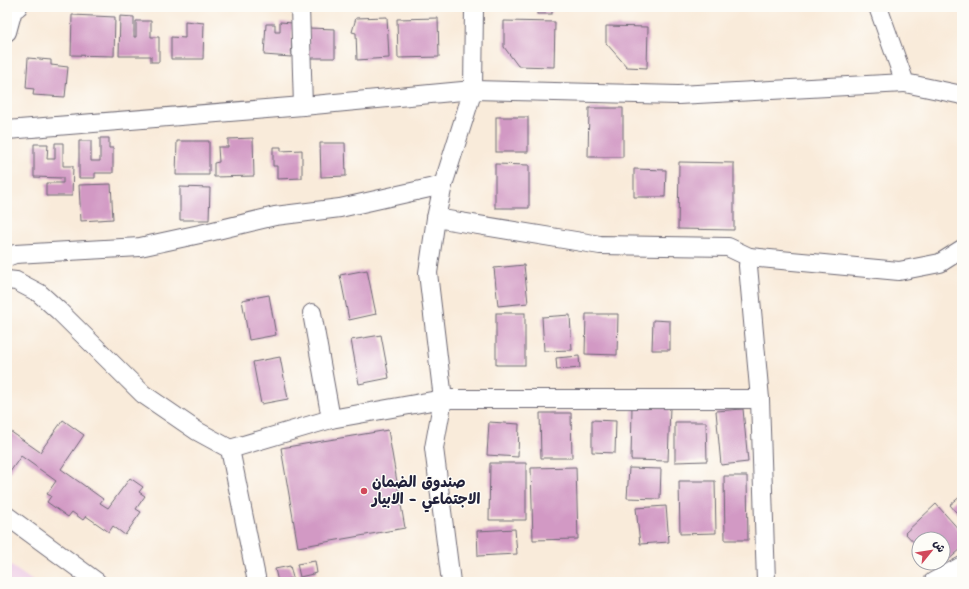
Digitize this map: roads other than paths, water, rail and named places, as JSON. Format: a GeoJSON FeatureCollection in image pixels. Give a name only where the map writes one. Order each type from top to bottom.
{"type":"FeatureCollection","features":[{"type":"Feature","properties":{"kind":"street"},"geometry":{"type":"LineString","coordinates":[[7,32],[12,10],[18,7]]}},
{"type":"Feature","properties":{"kind":"street"},"geometry":{"type":"LineString","coordinates":[[300,7],[303,106]]}},
{"type":"Feature","properties":{"kind":"street"},"geometry":{"type":"LineString","coordinates":[[450,582],[434,448],[443,400],[428,273],[436,218],[443,185],[473,90],[474,7]]}},
{"type":"Feature","properties":{"kind":"street"},"geometry":{"type":"LineString","coordinates":[[878,7],[905,83]]}},
{"type":"Feature","properties":{"kind":"street"},"geometry":{"type":"LineString","coordinates":[[7,130],[303,106],[473,90],[678,95],[905,83],[962,95]]}},
{"type":"Feature","properties":{"kind":"street"},"geometry":{"type":"LineString","coordinates":[[7,257],[15,254],[140,247],[275,216],[340,208],[443,185]]}},
{"type":"Feature","properties":{"kind":"street"},"geometry":{"type":"LineString","coordinates":[[436,218],[600,246],[728,247],[749,257],[899,271],[940,263],[962,249]]}},
{"type":"Feature","properties":{"kind":"street"},"geometry":{"type":"LineString","coordinates":[[749,257],[748,266],[760,400],[766,582]]}},
{"type":"Feature","properties":{"kind":"street"},"geometry":{"type":"LineString","coordinates":[[7,280],[16,281],[39,293],[143,394],[197,432],[230,449],[331,419],[443,400],[760,400]]}},
{"type":"Feature","properties":{"kind":"street"},"geometry":{"type":"LineString","coordinates":[[312,313],[331,419]]}},
{"type":"Feature","properties":{"kind":"street"},"geometry":{"type":"LineString","coordinates":[[230,449],[257,582]]}},
{"type":"Feature","properties":{"kind":"street"},"geometry":{"type":"LineString","coordinates":[[7,516],[97,582]]}},
{"type":"Feature","properties":{"kind":"street"},"geometry":{"type":"LineString","coordinates":[[933,582],[962,566]]}},
{"type":"Feature","properties":{"kind":"place","name":"صندوق الضمان الاجتماعي - الابيار"},"geometry":{"type":"Point","coordinates":[364,491]}}]}
